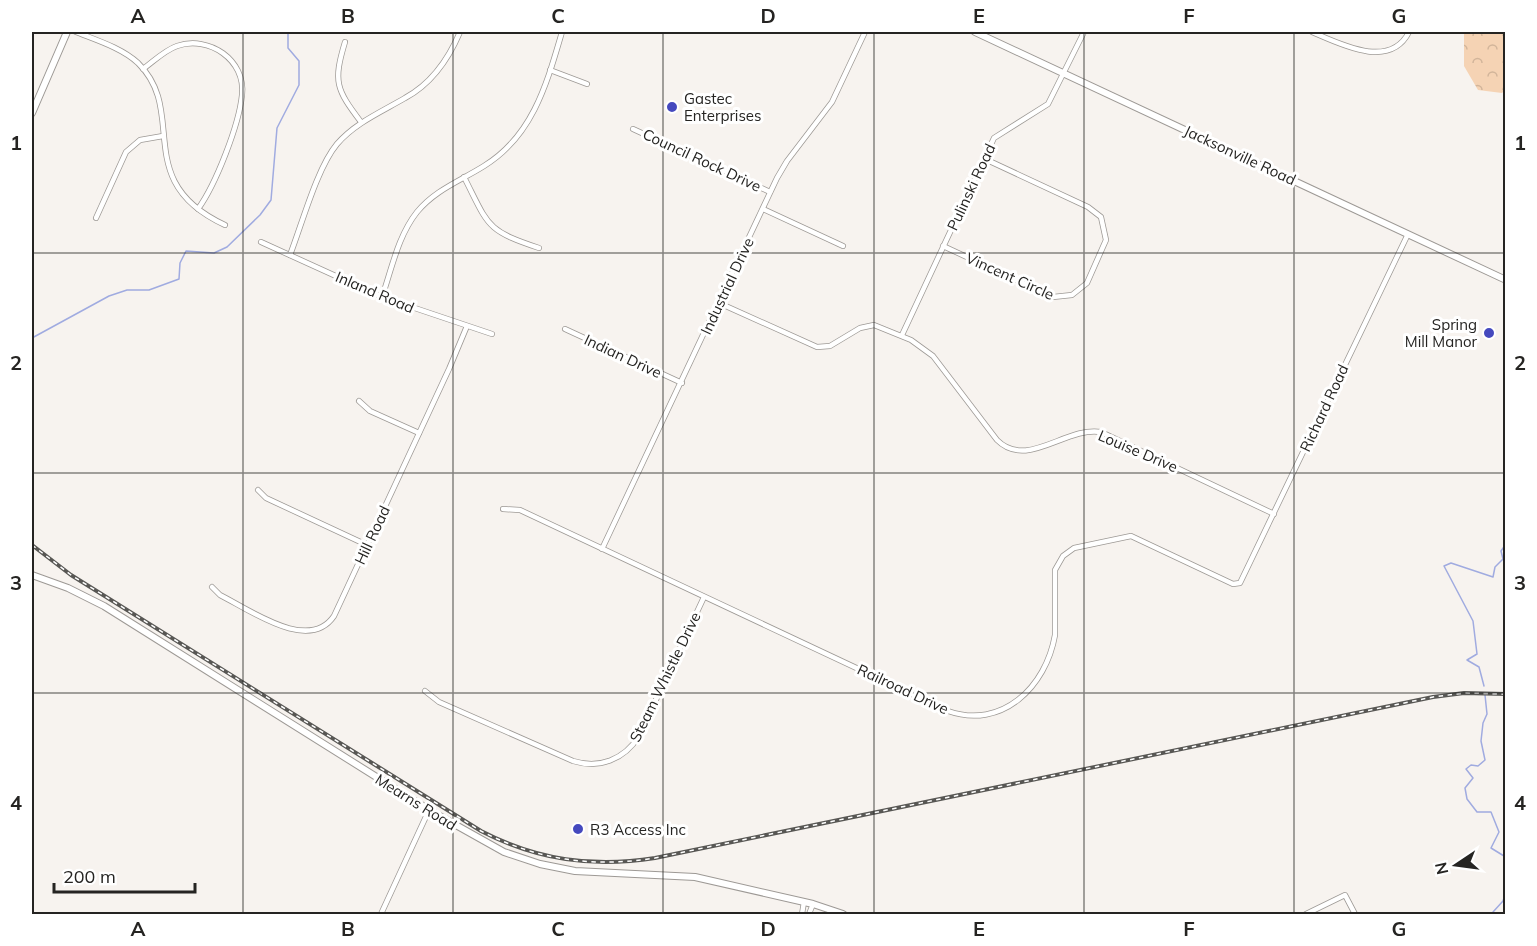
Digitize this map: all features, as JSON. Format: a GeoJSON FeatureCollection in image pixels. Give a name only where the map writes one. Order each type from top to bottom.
{"type":"FeatureCollection","features":[{"type":"Feature","properties":{"kind":"street"},"geometry":{"type":"LineString","coordinates":[[32,112],[67,32]]}},
{"type":"Feature","properties":{"kind":"street"},"geometry":{"type":"LineString","coordinates":[[76,32],[129,56],[143,69],[157,94],[172,176],[184,196],[198,210],[225,225]]}},
{"type":"Feature","properties":{"kind":"street"},"geometry":{"type":"LineString","coordinates":[[290,255],[328,157],[338,143],[362,122],[422,86],[440,68],[460,32]]}},
{"type":"Feature","properties":{"kind":"street"},"geometry":{"type":"LineString","coordinates":[[382,297],[409,223],[431,197],[498,156],[522,132],[534,113],[562,32]]}},
{"type":"Feature","properties":{"kind":"street","name":"Industrial Drive"},"geometry":{"type":"LineString","coordinates":[[602,549],[770,192],[787,161],[832,102],[865,32]]}},
{"type":"Feature","properties":{"kind":"street","name":"Jacksonville Road"},"geometry":{"type":"LineString","coordinates":[[975,32],[1506,280]]}},
{"type":"Feature","properties":{"kind":"street","name":"Pulinski Road"},"geometry":{"type":"LineString","coordinates":[[902,335],[999,133],[1048,104],[1084,32]]}},
{"type":"Feature","properties":{"kind":"street"},"geometry":{"type":"LineString","coordinates":[[1312,32],[1348,48],[1375,51],[1395,48],[1409,32]]}},
{"type":"Feature","properties":{"kind":"street"},"geometry":{"type":"LineString","coordinates":[[345,42],[337,79],[341,92],[362,122]]}},
{"type":"Feature","properties":{"kind":"street"},"geometry":{"type":"LineString","coordinates":[[143,69],[171,48],[198,43],[223,53],[239,75],[242,95],[236,117],[216,179],[198,210]]}},
{"type":"Feature","properties":{"kind":"street"},"geometry":{"type":"LineString","coordinates":[[550,70],[587,84]]}},
{"type":"Feature","properties":{"kind":"street","name":"Council Rock Drive"},"geometry":{"type":"LineString","coordinates":[[633,129],[770,192]]}},
{"type":"Feature","properties":{"kind":"street"},"geometry":{"type":"LineString","coordinates":[[96,218],[126,152],[140,140],[163,136]]}},
{"type":"Feature","properties":{"kind":"street","name":"Vincent Circle"},"geometry":{"type":"LineString","coordinates":[[943,246],[1053,297],[1072,295],[1087,283],[1106,240],[1105,227],[1098,213],[1050,188],[985,159]]}},
{"type":"Feature","properties":{"kind":"street"},"geometry":{"type":"LineString","coordinates":[[464,177],[486,221],[495,231],[539,248]]}},
{"type":"Feature","properties":{"kind":"street"},"geometry":{"type":"LineString","coordinates":[[763,209],[843,246]]}},
{"type":"Feature","properties":{"kind":"street","name":"Richard Road"},"geometry":{"type":"LineString","coordinates":[[1240,583],[1408,234]]}},
{"type":"Feature","properties":{"kind":"street","name":"Inland Road"},"geometry":{"type":"LineString","coordinates":[[261,242],[382,297],[492,334]]}},
{"type":"Feature","properties":{"kind":"street","name":"Louise Drive"},"geometry":{"type":"LineString","coordinates":[[719,303],[817,347],[836,344],[865,326],[878,325],[902,335],[929,351],[997,440],[1009,449],[1030,450],[1086,432],[1101,432],[1274,514]]}},
{"type":"Feature","properties":{"kind":"street","name":"Hill Road"},"geometry":{"type":"LineString","coordinates":[[212,587],[220,595],[290,628],[313,632],[328,625],[467,326]]}},
{"type":"Feature","properties":{"kind":"street","name":"Indian Drive"},"geometry":{"type":"LineString","coordinates":[[565,329],[682,382]]}},
{"type":"Feature","properties":{"kind":"street"},"geometry":{"type":"LineString","coordinates":[[359,401],[370,411],[419,433]]}},
{"type":"Feature","properties":{"kind":"street"},"geometry":{"type":"LineString","coordinates":[[258,490],[266,498],[367,545]]}},
{"type":"Feature","properties":{"kind":"street","name":"Railroad Drive"},"geometry":{"type":"LineString","coordinates":[[503,509],[520,510],[948,711],[977,716],[991,715],[1009,708],[1023,698],[1036,682],[1054,645],[1055,570],[1063,556],[1074,548],[1131,536],[1233,584],[1240,583]]}},
{"type":"Feature","properties":{"kind":"street","name":"Mearns Road"},"geometry":{"type":"LineString","coordinates":[[32,574],[68,588],[104,606],[489,846],[540,864],[575,871],[684,875],[813,904],[843,915]]}},
{"type":"Feature","properties":{"kind":"street","name":"Steam Whistle Drive"},"geometry":{"type":"LineString","coordinates":[[425,691],[439,702],[573,761],[595,764],[610,761],[628,751],[639,736],[704,597]]}},
{"type":"Feature","properties":{"kind":"street"},"geometry":{"type":"LineString","coordinates":[[381,915],[429,810]]}},
{"type":"Feature","properties":{"kind":"street"},"geometry":{"type":"LineString","coordinates":[[1306,915],[1345,895],[1356,915]]}},
{"type":"Feature","properties":{"kind":"street"},"geometry":{"type":"LineString","coordinates":[[802,915],[804,902]]}},
{"type":"Feature","properties":{"kind":"street"},"geometry":{"type":"LineString","coordinates":[[809,915],[813,904]]}},
{"type":"Feature","properties":{"kind":"green space"},"geometry":{"type":"Polygon","coordinates":[[[1464,32],[1505,32],[1505,90],[1502,93],[1478,90],[1464,66],[1464,32]]]}},
{"type":"Feature","properties":{"kind":"waterway"},"geometry":{"type":"LineString","coordinates":[[32,338],[109,296],[127,290],[149,290],[179,279],[180,263],[186,251],[214,253],[227,247],[260,215],[271,200],[277,128],[299,85],[299,61],[288,48],[288,32]]}},
{"type":"Feature","properties":{"kind":"waterway"},"geometry":{"type":"LineString","coordinates":[[1484,686],[1479,667],[1467,660],[1477,654],[1473,621],[1444,566],[1451,563],[1493,577],[1495,567],[1503,559],[1501,551],[1506,544]]}},
{"type":"Feature","properties":{"kind":"waterway"},"geometry":{"type":"LineString","coordinates":[[1485,695],[1487,714],[1483,723],[1481,741],[1485,760],[1478,766],[1471,765],[1466,769],[1473,778],[1465,788],[1467,799],[1477,812],[1491,812],[1499,832],[1491,848],[1504,856],[1506,861]]}},
{"type":"Feature","properties":{"kind":"waterway"},"geometry":{"type":"LineString","coordinates":[[1495,914],[1493,912],[1503,901],[1506,892]]}},
{"type":"Feature","properties":{"kind":"railway"},"geometry":{"type":"LineString","coordinates":[[32,545],[71,575],[481,831],[523,849],[566,859],[610,862],[655,858],[1433,697],[1464,693],[1506,694]]}},
{"type":"Feature","properties":{"kind":"place","name":"Gastec Enterprises"},"geometry":{"type":"Point","coordinates":[672,107]}},
{"type":"Feature","properties":{"kind":"place","name":"Spring Mill Manor"},"geometry":{"type":"Point","coordinates":[1489,333]}},
{"type":"Feature","properties":{"kind":"place","name":"R3 Access Inc"},"geometry":{"type":"Point","coordinates":[578,829]}}]}
